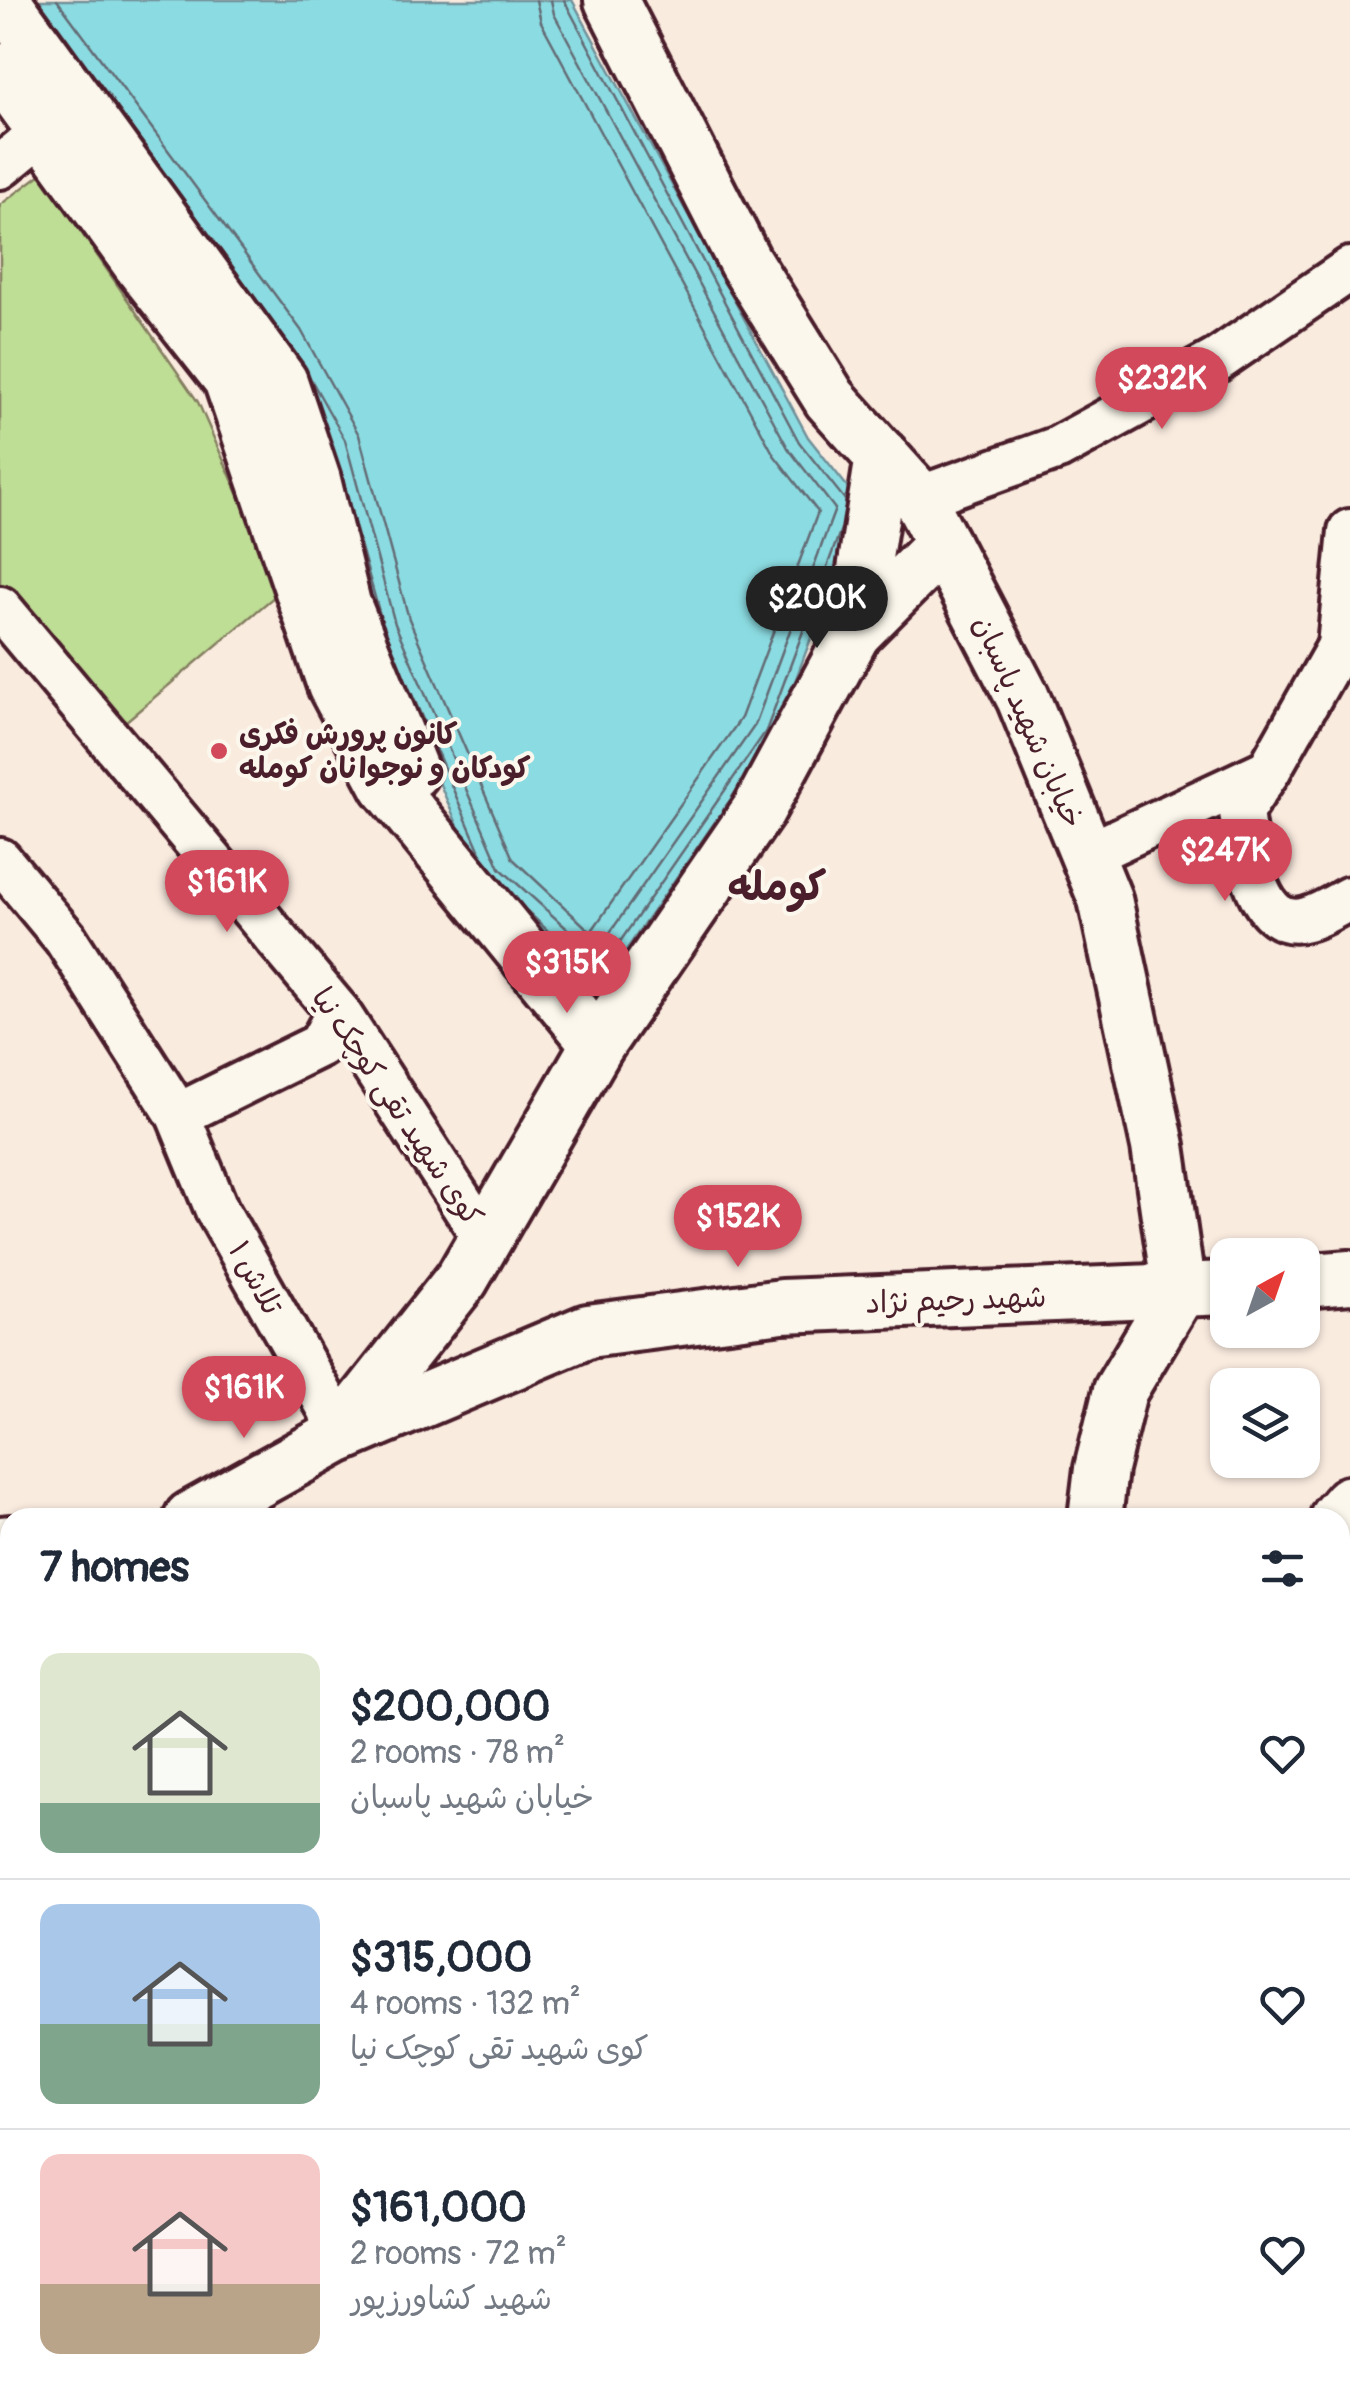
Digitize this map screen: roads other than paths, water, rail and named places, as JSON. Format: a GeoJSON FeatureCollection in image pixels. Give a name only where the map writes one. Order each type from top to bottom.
{"type":"FeatureCollection","features":[{"type":"Feature","properties":{"kind":"street"},"geometry":{"type":"LineString","coordinates":[[4,0],[281,382],[314,480],[344,604],[443,858]]}},
{"type":"Feature","properties":{"kind":"street","name":"خیابان شهید پاسبان"},"geometry":{"type":"LineString","coordinates":[[611,0],[744,262],[830,399],[919,498],[1023,698],[1105,899],[1158,1146],[1203,1290]]}},
{"type":"Feature","properties":{"kind":"street"},"geometry":{"type":"LineString","coordinates":[[0,70],[230,379],[334,685],[387,785],[598,1044]]}},
{"type":"Feature","properties":{"kind":"street"},"geometry":{"type":"LineString","coordinates":[[0,167],[44,131]]}},
{"type":"Feature","properties":{"kind":"street"},"geometry":{"type":"LineString","coordinates":[[919,498],[1058,448],[1216,361],[1350,269]]}},
{"type":"Feature","properties":{"kind":"street"},"geometry":{"type":"LineString","coordinates":[[854,633],[882,456]]}},
{"type":"Feature","properties":{"kind":"street"},"geometry":{"type":"LineString","coordinates":[[1350,531],[1344,643],[1241,812],[1246,847],[1268,906],[1289,920],[1307,919],[1350,898]]}},
{"type":"Feature","properties":{"kind":"street"},"geometry":{"type":"LineString","coordinates":[[337,1437],[462,1280],[598,1044],[758,811],[854,633],[943,544]]}},
{"type":"Feature","properties":{"kind":"street","name":"کوی شهید تقی کوچک نیا"},"geometry":{"type":"LineString","coordinates":[[0,608],[338,1012],[486,1238]]}},
{"type":"Feature","properties":{"kind":"street"},"geometry":{"type":"LineString","coordinates":[[1087,854],[1270,770]]}},
{"type":"Feature","properties":{"kind":"street","name":"تلاش ۱"},"geometry":{"type":"LineString","coordinates":[[0,860],[76,953],[178,1115],[217,1210],[330,1410],[337,1437]]}},
{"type":"Feature","properties":{"kind":"street"},"geometry":{"type":"LineString","coordinates":[[178,1115],[320,1045],[338,1012]]}},
{"type":"Feature","properties":{"kind":"street"},"geometry":{"type":"LineString","coordinates":[[1320,1280],[1350,1277]]}},
{"type":"Feature","properties":{"kind":"street"},"geometry":{"type":"LineString","coordinates":[[1096,1508],[1101,1469],[1120,1390],[1203,1290]]}},
{"type":"Feature","properties":{"kind":"street","name":"شهید رحیم نژاد"},"geometry":{"type":"LineString","coordinates":[[250,1504],[337,1437],[588,1331],[782,1306],[1203,1290]]}},
{"type":"Feature","properties":{"kind":"water"},"geometry":{"type":"Polygon","coordinates":[[[11,0],[572,0],[808,437],[861,504],[775,735],[597,992],[482,882],[374,631],[11,0]]]}},
{"type":"Feature","properties":{"kind":"place","name":"کانون پرورش فکری کودکان و نوجوانان کومله"},"geometry":{"type":"Point","coordinates":[219,751]}},
{"type":"Feature","properties":{"kind":"district","name":"کومله"},"geometry":{"type":"Point","coordinates":[777,887]}}]}
